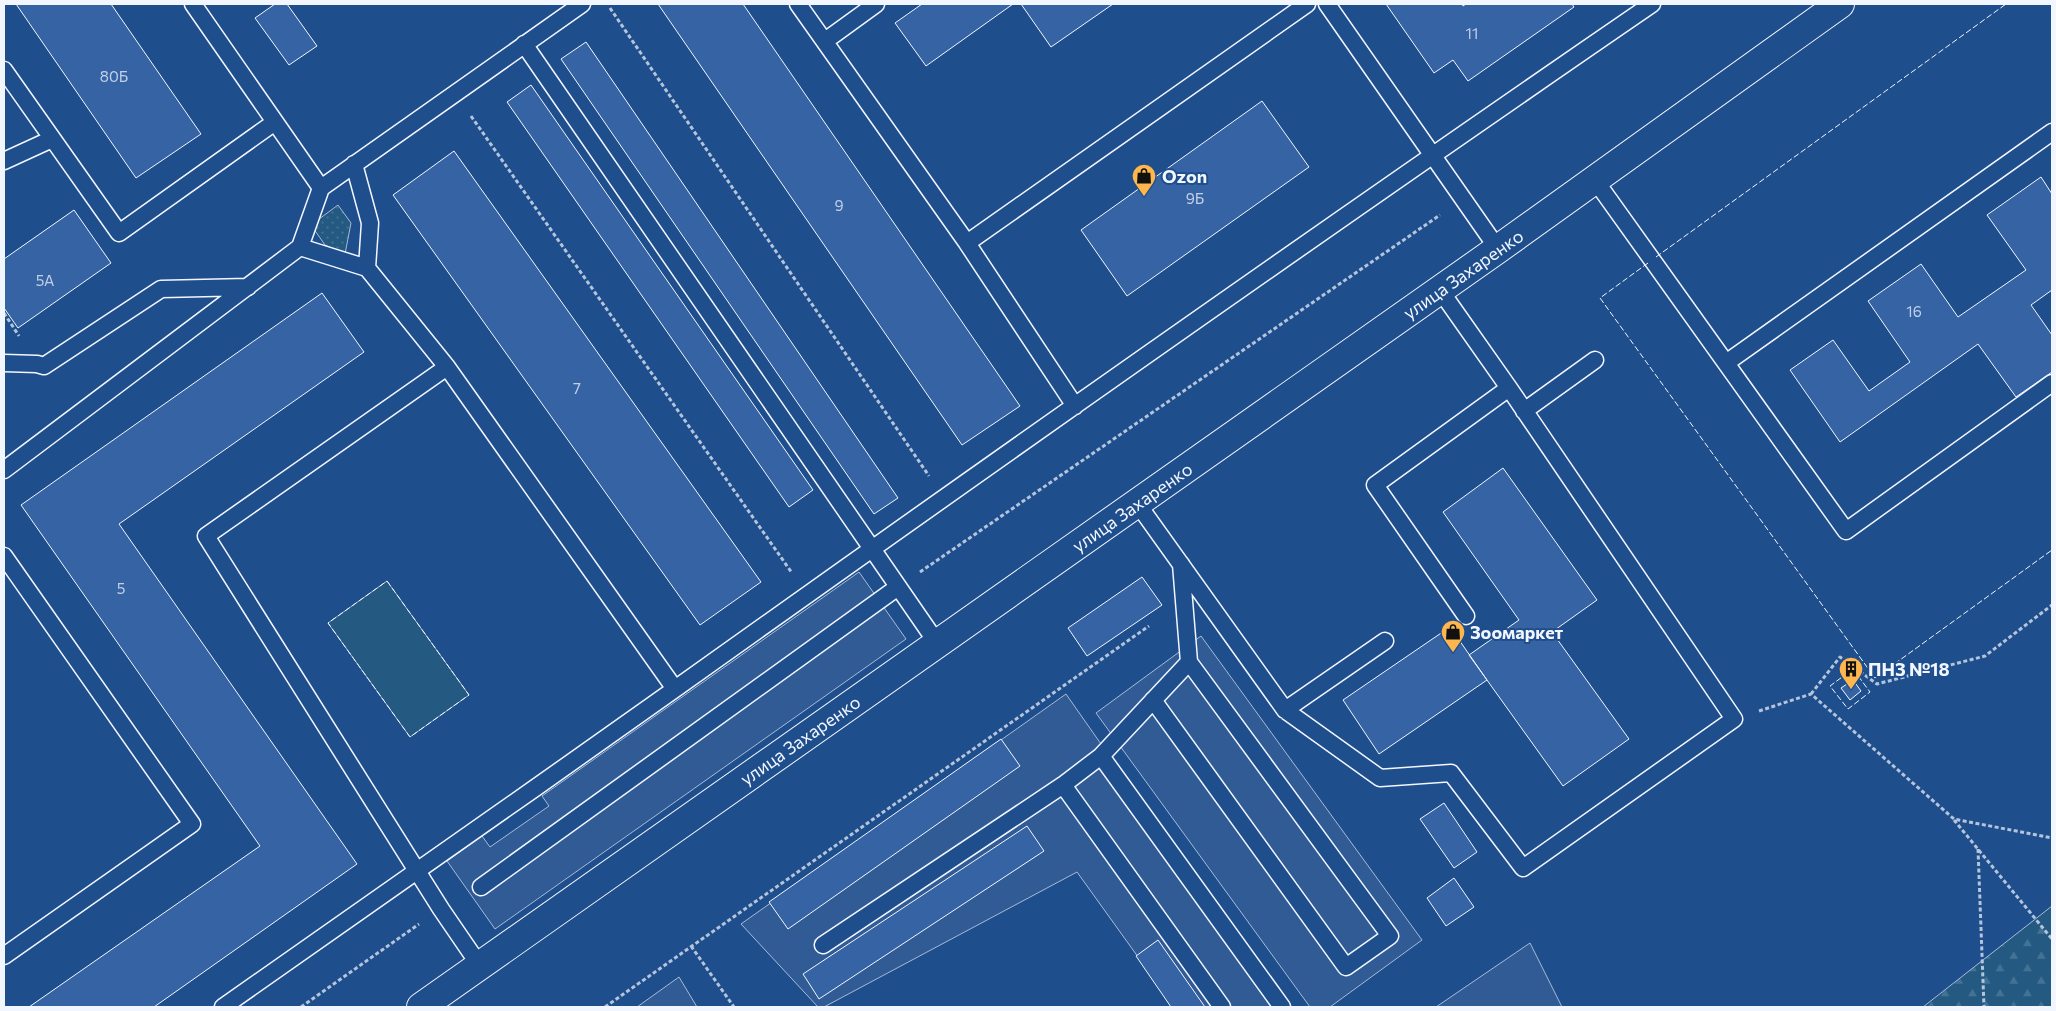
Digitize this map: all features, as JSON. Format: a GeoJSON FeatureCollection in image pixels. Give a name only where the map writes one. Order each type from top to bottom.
{"type":"FeatureCollection","features":[{"type":"Feature","properties":{"kind":"street","name":"улица Захаренко"},"geometry":{"type":"LineString","coordinates":[[421,1007],[1596,180],[1840,4]]}},
{"type":"Feature","properties":{"kind":"lane"},"geometry":{"type":"LineString","coordinates":[[192,4],[320,188]]}},
{"type":"Feature","properties":{"kind":"lane"},"geometry":{"type":"LineString","coordinates":[[4,470],[300,248],[320,188],[582,4]]}},
{"type":"Feature","properties":{"kind":"lane"},"geometry":{"type":"LineString","coordinates":[[798,4],[967,243],[1075,406]]}},
{"type":"Feature","properties":{"kind":"lane"},"geometry":{"type":"LineString","coordinates":[[825,41],[876,4]]}},
{"type":"Feature","properties":{"kind":"lane"},"geometry":{"type":"LineString","coordinates":[[967,243],[1307,4]]}},
{"type":"Feature","properties":{"kind":"lane"},"geometry":{"type":"LineString","coordinates":[[1327,4],[1498,249]]}},
{"type":"Feature","properties":{"kind":"lane"},"geometry":{"type":"LineString","coordinates":[[223,1007],[1432,154],[1652,4]]}},
{"type":"Feature","properties":{"kind":"lane"},"geometry":{"type":"LineString","coordinates":[[524,44],[937,643]]}},
{"type":"Feature","properties":{"kind":"lane"},"geometry":{"type":"LineString","coordinates":[[4,70],[119,233],[275,122]]}},
{"type":"Feature","properties":{"kind":"lane"},"geometry":{"type":"LineString","coordinates":[[1726,363],[2052,132]]}},
{"type":"Feature","properties":{"kind":"lane"},"geometry":{"type":"LineString","coordinates":[[4,161],[52,139]]}},
{"type":"Feature","properties":{"kind":"lane"},"geometry":{"type":"LineString","coordinates":[[354,164],[370,223],[367,268]]}},
{"type":"Feature","properties":{"kind":"lane"},"geometry":{"type":"LineString","coordinates":[[1596,180],[1846,531],[2052,383]]}},
{"type":"Feature","properties":{"kind":"lane"},"geometry":{"type":"LineString","coordinates":[[300,248],[367,268],[447,368],[675,689]]}},
{"type":"Feature","properties":{"kind":"lane"},"geometry":{"type":"LineString","coordinates":[[4,363],[38,364],[44,366],[161,289],[248,287]]}},
{"type":"Feature","properties":{"kind":"lane"},"geometry":{"type":"LineString","coordinates":[[1137,503],[1285,710],[1380,778],[1451,773],[1523,868],[1734,719],[1509,388],[1440,290]]}},
{"type":"Feature","properties":{"kind":"lane"},"geometry":{"type":"LineString","coordinates":[[1524,411],[1595,360]]}},
{"type":"Feature","properties":{"kind":"lane"},"geometry":{"type":"LineString","coordinates":[[447,368],[206,536],[441,909],[480,966]]}},
{"type":"Feature","properties":{"kind":"lane"},"geometry":{"type":"LineString","coordinates":[[1466,616],[1375,485],[1509,388]]}},
{"type":"Feature","properties":{"kind":"lane"},"geometry":{"type":"LineString","coordinates":[[4,556],[192,824],[4,956]]}},
{"type":"Feature","properties":{"kind":"lane"},"geometry":{"type":"LineString","coordinates":[[1153,700],[1346,967],[1390,936],[1189,662],[1181,564]]}},
{"type":"Feature","properties":{"kind":"lane"},"geometry":{"type":"LineString","coordinates":[[481,887],[898,588]]}},
{"type":"Feature","properties":{"kind":"lane"},"geometry":{"type":"LineString","coordinates":[[1285,710],[1384,641]]}},
{"type":"Feature","properties":{"kind":"lane"},"geometry":{"type":"LineString","coordinates":[[823,945],[1063,785],[1101,756],[1189,662]]}},
{"type":"Feature","properties":{"kind":"lane"},"geometry":{"type":"LineString","coordinates":[[1101,756],[1282,1007]]}},
{"type":"Feature","properties":{"kind":"lane"},"geometry":{"type":"LineString","coordinates":[[1063,785],[1222,1007]]}},
{"type":"Feature","properties":{"kind":"path"},"geometry":{"type":"LineString","coordinates":[[606,4],[944,498]]}},
{"type":"Feature","properties":{"kind":"path"},"geometry":{"type":"LineString","coordinates":[[455,93],[807,594]]}},
{"type":"Feature","properties":{"kind":"path"},"geometry":{"type":"LineString","coordinates":[[898,588],[1463,199]]}},
{"type":"Feature","properties":{"kind":"path"},"geometry":{"type":"LineString","coordinates":[[1734,719],[1811,694],[1840,657],[1877,684],[1985,656],[2052,605]]}},
{"type":"Feature","properties":{"kind":"path"},"geometry":{"type":"LineString","coordinates":[[605,1007],[1149,626]]}},
{"type":"Feature","properties":{"kind":"path"},"geometry":{"type":"LineString","coordinates":[[1811,694],[1954,819],[2052,939]]}},
{"type":"Feature","properties":{"kind":"path"},"geometry":{"type":"LineString","coordinates":[[1954,819],[2052,838]]}},
{"type":"Feature","properties":{"kind":"path"},"geometry":{"type":"LineString","coordinates":[[1978,849],[1984,1007]]}},
{"type":"Feature","properties":{"kind":"path"},"geometry":{"type":"LineString","coordinates":[[301,1007],[441,909]]}},
{"type":"Feature","properties":{"kind":"path"},"geometry":{"type":"LineString","coordinates":[[691,946],[734,1007]]}},
{"type":"Feature","properties":{"kind":"green space"},"geometry":{"type":"Polygon","coordinates":[[[338,205],[351,223],[345,254],[325,245],[311,225],[338,205]]]}},
{"type":"Feature","properties":{"kind":"green space"},"geometry":{"type":"Polygon","coordinates":[[[387,581],[469,695],[410,737],[328,623],[387,581]]]}},
{"type":"Feature","properties":{"kind":"green space"},"geometry":{"type":"Polygon","coordinates":[[[2052,906],[2052,1007],[1923,1007],[2052,906]]]}},
{"type":"Feature","properties":{"kind":"shaded area"},"geometry":{"type":"Polygon","coordinates":[[[859,572],[906,639],[495,929],[447,861],[482,836],[490,847],[549,806],[542,796],[859,572]]]}},
{"type":"Feature","properties":{"kind":"shaded area"},"geometry":{"type":"Polygon","coordinates":[[[1201,636],[1422,940],[1330,1007],[1310,1007],[1096,713],[1201,636]]]}},
{"type":"Feature","properties":{"kind":"shaded area"},"geometry":{"type":"Polygon","coordinates":[[[1066,694],[1285,1007],[1174,1007],[1077,872],[824,1007],[818,1007],[741,924],[1066,694]]]}},
{"type":"Feature","properties":{"kind":"shaded area"},"geometry":{"type":"Polygon","coordinates":[[[1530,943],[1562,1007],[1436,1007],[1530,943]]]}},
{"type":"Feature","properties":{"kind":"shaded area"},"geometry":{"type":"Polygon","coordinates":[[[679,977],[697,1007],[637,1007],[679,977]]]}},
{"type":"Feature","properties":{"kind":"building"},"geometry":{"type":"Polygon","coordinates":[[[16,4],[111,4],[201,134],[136,178],[16,4]]]}},
{"type":"Feature","properties":{"kind":"building"},"geometry":{"type":"Polygon","coordinates":[[[275,4],[287,4],[317,46],[289,65],[255,18],[275,4]]]}},
{"type":"Feature","properties":{"kind":"building"},"geometry":{"type":"Polygon","coordinates":[[[658,4],[743,4],[1020,406],[962,445],[658,4]]]}},
{"type":"Feature","properties":{"kind":"building"},"geometry":{"type":"Polygon","coordinates":[[[922,4],[1013,4],[926,66],[895,23],[922,4]]]}},
{"type":"Feature","properties":{"kind":"building"},"geometry":{"type":"Polygon","coordinates":[[[1021,4],[1113,4],[1051,47],[1021,4]]]}},
{"type":"Feature","properties":{"kind":"building"},"geometry":{"type":"Polygon","coordinates":[[[1386,4],[1462,4],[1463,6],[1466,4],[1572,4],[1574,7],[1468,81],[1453,60],[1434,73],[1386,4]]]}},
{"type":"Feature","properties":{"kind":"building"},"geometry":{"type":"Polygon","coordinates":[[[586,42],[898,498],[874,514],[561,59],[586,42]]]}},
{"type":"Feature","properties":{"kind":"building"},"geometry":{"type":"Polygon","coordinates":[[[531,85],[813,490],[789,507],[507,102],[531,85]]]}},
{"type":"Feature","properties":{"kind":"building"},"geometry":{"type":"Polygon","coordinates":[[[1262,101],[1309,167],[1127,296],[1081,230],[1262,101]]]}},
{"type":"Feature","properties":{"kind":"building"},"geometry":{"type":"Polygon","coordinates":[[[454,151],[761,582],[700,625],[393,195],[454,151]]]}},
{"type":"Feature","properties":{"kind":"building"},"geometry":{"type":"Polygon","coordinates":[[[2041,177],[2052,194],[2052,290],[2031,305],[2052,335],[2052,372],[2016,397],[1978,344],[1840,442],[1790,370],[1833,340],[1869,391],[1910,362],[1868,301],[1921,264],[1958,317],[2026,270],[1987,215],[2041,177]]]}},
{"type":"Feature","properties":{"kind":"building"},"geometry":{"type":"Polygon","coordinates":[[[74,210],[111,263],[18,328],[4,308],[4,259],[74,210]]]}},
{"type":"Feature","properties":{"kind":"building"},"geometry":{"type":"Polygon","coordinates":[[[322,293],[364,352],[119,524],[357,864],[154,1007],[29,1007],[260,846],[21,505],[322,293]]]}},
{"type":"Feature","properties":{"kind":"building"},"geometry":{"type":"Polygon","coordinates":[[[1503,468],[1597,600],[1552,632],[1629,739],[1563,786],[1469,655],[1519,620],[1443,512],[1503,468]]]}},
{"type":"Feature","properties":{"kind":"building"},"geometry":{"type":"Polygon","coordinates":[[[1142,577],[1162,605],[1087,656],[1068,628],[1142,577]]]}},
{"type":"Feature","properties":{"kind":"building"},"geometry":{"type":"Polygon","coordinates":[[[1450,627],[1487,680],[1379,754],[1343,700],[1450,627]]]}},
{"type":"Feature","properties":{"kind":"building","name":"ПНЗ №18"},"geometry":{"type":"Polygon","coordinates":[[[1853,680],[1861,691],[1850,700],[1841,688],[1853,680]]]}},
{"type":"Feature","properties":{"kind":"building"},"geometry":{"type":"Polygon","coordinates":[[[1001,739],[1020,766],[788,929],[769,902],[1001,739]]]}},
{"type":"Feature","properties":{"kind":"building"},"geometry":{"type":"Polygon","coordinates":[[[1444,803],[1477,852],[1454,868],[1420,819],[1444,803]]]}},
{"type":"Feature","properties":{"kind":"building"},"geometry":{"type":"Polygon","coordinates":[[[1027,826],[1044,851],[819,999],[803,974],[1027,826]]]}},
{"type":"Feature","properties":{"kind":"building"},"geometry":{"type":"Polygon","coordinates":[[[1454,878],[1474,907],[1446,926],[1427,898],[1454,878]]]}},
{"type":"Feature","properties":{"kind":"building"},"geometry":{"type":"Polygon","coordinates":[[[1158,940],[1205,1007],[1171,1007],[1136,956],[1158,940]]]}},
{"type":"Feature","properties":{"kind":"fence"},"geometry":{"type":"LineString","coordinates":[[1656,257],[2006,4]]}},
{"type":"Feature","properties":{"kind":"fence"},"geometry":{"type":"LineString","coordinates":[[1648,263],[1600,298],[1875,678],[2052,550]]}},
{"type":"Feature","properties":{"kind":"fence"},"geometry":{"type":"LineString","coordinates":[[387,581],[469,695],[410,737],[328,623],[387,581]]}},
{"type":"Feature","properties":{"kind":"fence"},"geometry":{"type":"LineString","coordinates":[[1853,669],[1870,692],[1848,709],[1830,686],[1853,669]]}},
{"type":"Feature","properties":{"kind":"place","name":"Ozon"},"geometry":{"type":"Point","coordinates":[1144,197]}},
{"type":"Feature","properties":{"kind":"place","name":"Зоомаркет"},"geometry":{"type":"Point","coordinates":[1453,653]}},
{"type":"Feature","properties":{"kind":"place","name":"ПНЗ №18"},"geometry":{"type":"Point","coordinates":[1851,690]}}]}
